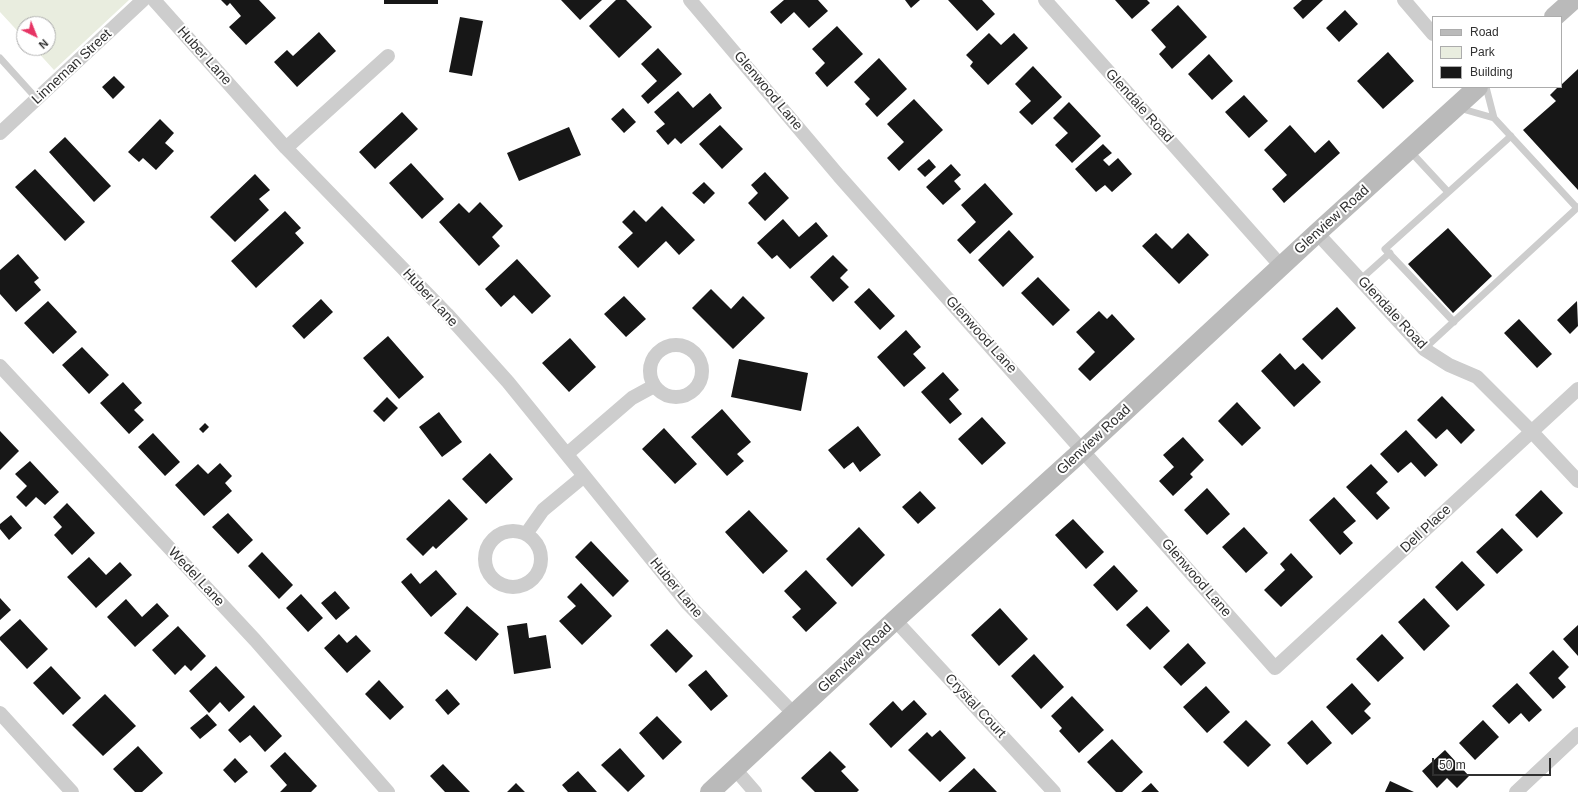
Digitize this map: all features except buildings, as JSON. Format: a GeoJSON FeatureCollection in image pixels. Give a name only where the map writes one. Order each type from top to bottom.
{"type":"FeatureCollection","features":[{"type":"Feature","properties":{"kind":"main road"},"geometry":{"type":"LineString","coordinates":[[1555,16],[1573,0]]}},
{"type":"Feature","properties":{"kind":"main road","name":"Glenview Road"},"geometry":{"type":"LineString","coordinates":[[710,792],[895,620],[1083,450],[1281,266],[1477,88]]}},
{"type":"Feature","properties":{"kind":"street","name":"Linneman Street"},"geometry":{"type":"LineString","coordinates":[[0,133],[143,0]]}},
{"type":"Feature","properties":{"kind":"street","name":"Huber Lane"},"geometry":{"type":"LineString","coordinates":[[154,0],[286,148],[447,314],[508,382],[568,454],[584,476],[688,604],[794,714]]}},
{"type":"Feature","properties":{"kind":"street","name":"Glenwood Lane"},"geometry":{"type":"LineString","coordinates":[[690,0],[839,176],[1275,668]]}},
{"type":"Feature","properties":{"kind":"street","name":"Glendale Road"},"geometry":{"type":"LineString","coordinates":[[1045,0],[1281,266]]}},
{"type":"Feature","properties":{"kind":"street"},"geometry":{"type":"LineString","coordinates":[[1404,0],[1432,33]]}},
{"type":"Feature","properties":{"kind":"street"},"geometry":{"type":"LineString","coordinates":[[286,148],[388,56]]}},
{"type":"Feature","properties":{"kind":"street","name":"Glendale Road"},"geometry":{"type":"LineString","coordinates":[[1317,233],[1424,349],[1449,365],[1477,377],[1578,481]]}},
{"type":"Feature","properties":{"kind":"street","name":"Wedel Lane"},"geometry":{"type":"LineString","coordinates":[[0,366],[254,640],[388,792]]}},
{"type":"Feature","properties":{"kind":"street"},"geometry":{"type":"LineString","coordinates":[[568,454],[632,398],[654,386]]}},
{"type":"Feature","properties":{"kind":"street","name":"Dell Place"},"geometry":{"type":"LineString","coordinates":[[1275,668],[1578,389]]}},
{"type":"Feature","properties":{"kind":"street"},"geometry":{"type":"LineString","coordinates":[[526,534],[543,510],[584,476]]}},
{"type":"Feature","properties":{"kind":"street"},"geometry":{"type":"LineString","coordinates":[[516,531],[526,534],[539,548],[540,561],[537,573],[532,580],[520,586],[507,587],[499,584],[491,578],[486,570],[484,560],[490,542],[507,532],[516,531]]}},
{"type":"Feature","properties":{"kind":"street","name":"Crystal Court"},"geometry":{"type":"LineString","coordinates":[[895,620],[1054,792]]}},
{"type":"Feature","properties":{"kind":"street"},"geometry":{"type":"LineString","coordinates":[[0,713],[72,792]]}},
{"type":"Feature","properties":{"kind":"street"},"geometry":{"type":"LineString","coordinates":[[1516,792],[1578,734]]}},
{"type":"Feature","properties":{"kind":"street"},"geometry":{"type":"LineString","coordinates":[[735,770],[755,792]]}},
{"type":"Feature","properties":{"kind":"lane"},"geometry":{"type":"LineString","coordinates":[[0,58],[37,99]]}},
{"type":"Feature","properties":{"kind":"lane"},"geometry":{"type":"LineString","coordinates":[[1424,349],[1578,207],[1494,118],[1486,88]]}},
{"type":"Feature","properties":{"kind":"lane"},"geometry":{"type":"LineString","coordinates":[[1455,107],[1494,118]]}},
{"type":"Feature","properties":{"kind":"lane"},"geometry":{"type":"LineString","coordinates":[[1454,322],[1385,248],[1511,136]]}},
{"type":"Feature","properties":{"kind":"lane"},"geometry":{"type":"LineString","coordinates":[[1409,150],[1448,192]]}},
{"type":"Feature","properties":{"kind":"lane"},"geometry":{"type":"LineString","coordinates":[[1361,279],[1390,253]]}},
{"type":"Feature","properties":{"kind":"green space"},"geometry":{"type":"Polygon","coordinates":[[[0,0],[129,0],[54,70],[41,56],[56,56],[56,16],[16,16],[16,29],[0,12],[0,0]]]}}]}
